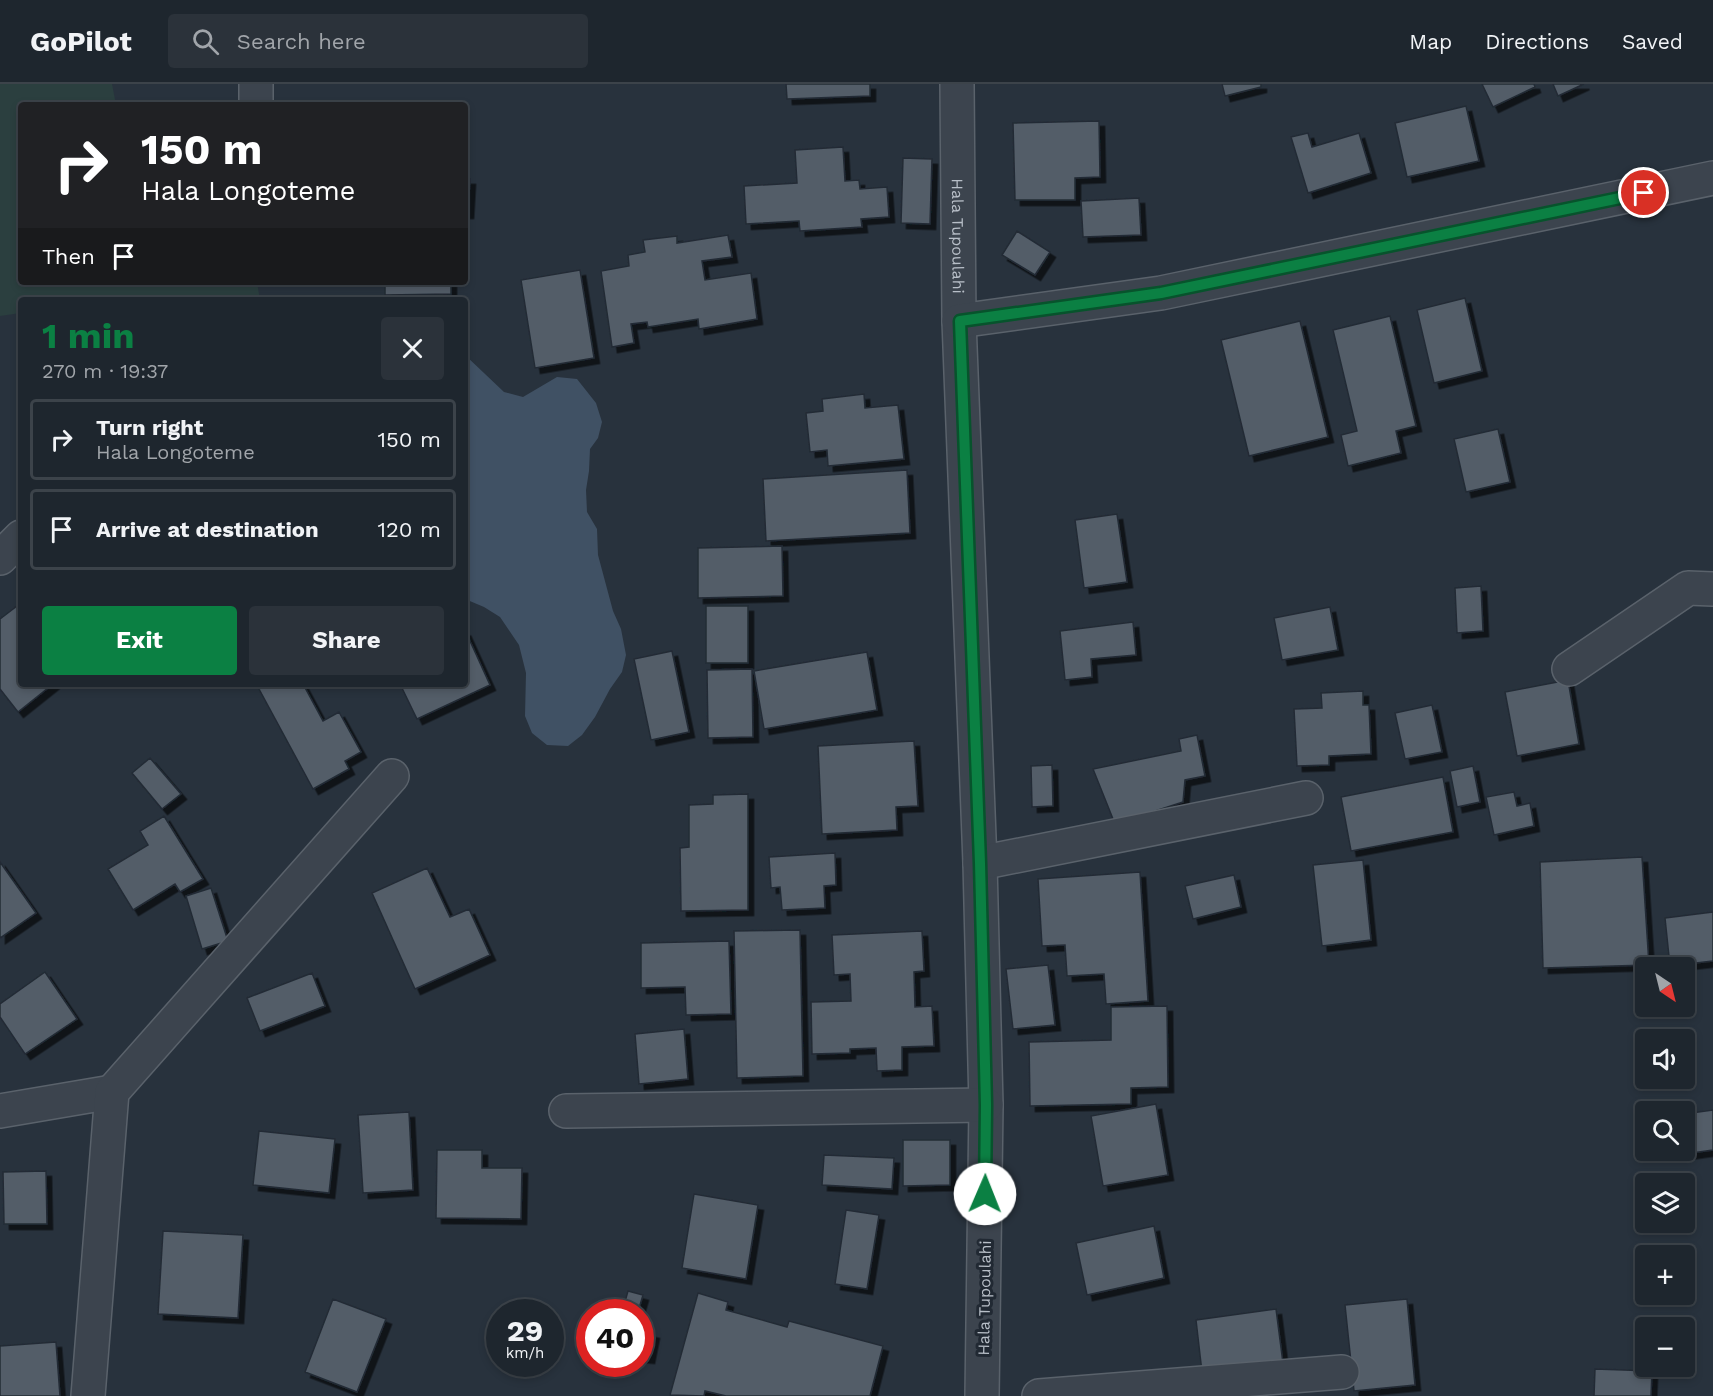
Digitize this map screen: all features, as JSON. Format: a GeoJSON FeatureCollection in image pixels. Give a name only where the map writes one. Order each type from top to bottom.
{"type":"FeatureCollection","features":[{"type":"Feature","properties":{"kind":"street"},"geometry":{"type":"LineString","coordinates":[[256,84],[256,102]]}},
{"type":"Feature","properties":{"kind":"street","name":"Hala Tupoulahi"},"geometry":{"type":"LineString","coordinates":[[957,84],[960,321],[980,863],[986,1105],[982,1396]]}},
{"type":"Feature","properties":{"kind":"street"},"geometry":{"type":"LineString","coordinates":[[960,321],[1161,293],[1713,178]]}},
{"type":"Feature","properties":{"kind":"street"},"geometry":{"type":"LineString","coordinates":[[0,558],[18,540]]}},
{"type":"Feature","properties":{"kind":"street"},"geometry":{"type":"LineString","coordinates":[[1569,669],[1688,588],[1713,589]]}},
{"type":"Feature","properties":{"kind":"street"},"geometry":{"type":"LineString","coordinates":[[88,1396],[112,1092],[392,776]]}},
{"type":"Feature","properties":{"kind":"street"},"geometry":{"type":"LineString","coordinates":[[980,863],[1306,798]]}},
{"type":"Feature","properties":{"kind":"street"},"geometry":{"type":"LineString","coordinates":[[0,1111],[112,1092]]}},
{"type":"Feature","properties":{"kind":"street"},"geometry":{"type":"LineString","coordinates":[[566,1111],[986,1105]]}},
{"type":"Feature","properties":{"kind":"street"},"geometry":{"type":"LineString","coordinates":[[1039,1396],[1342,1372]]}},
{"type":"Feature","properties":{"kind":"green space"},"geometry":{"type":"Polygon","coordinates":[[[0,84],[112,84],[115,102],[18,102],[18,285],[258,285],[260,297],[18,297],[18,313],[0,316],[0,84]]]}},
{"type":"Feature","properties":{"kind":"water"},"geometry":{"type":"Polygon","coordinates":[[[468,358],[504,392],[523,397],[557,377],[577,379],[596,403],[602,422],[598,438],[590,449],[586,490],[587,512],[597,529],[598,555],[613,611],[621,629],[626,655],[622,672],[595,717],[582,735],[568,746],[547,745],[532,733],[525,716],[526,673],[519,645],[500,617],[468,600],[468,358]]]}},
{"type":"Feature","properties":{"kind":"building"},"geometry":{"type":"Polygon","coordinates":[[[786,84],[870,84],[870,96],[787,99],[786,84]]]}},
{"type":"Feature","properties":{"kind":"building"},"geometry":{"type":"Polygon","coordinates":[[[1222,84],[1261,84],[1261,87],[1225,96],[1222,84]]]}},
{"type":"Feature","properties":{"kind":"building"},"geometry":{"type":"Polygon","coordinates":[[[1482,84],[1534,84],[1535,87],[1493,107],[1482,84]]]}},
{"type":"Feature","properties":{"kind":"building"},"geometry":{"type":"Polygon","coordinates":[[[1553,84],[1584,84],[1558,96],[1553,84]]]}},
{"type":"Feature","properties":{"kind":"building"},"geometry":{"type":"Polygon","coordinates":[[[1466,106],[1479,161],[1407,177],[1395,123],[1466,106]]]}},
{"type":"Feature","properties":{"kind":"building"},"geometry":{"type":"Polygon","coordinates":[[[1099,121],[1100,177],[1075,178],[1075,200],[1015,200],[1013,123],[1099,121]]]}},
{"type":"Feature","properties":{"kind":"building"},"geometry":{"type":"Polygon","coordinates":[[[1308,133],[1312,147],[1359,133],[1371,173],[1308,193],[1291,137],[1308,133]]]}},
{"type":"Feature","properties":{"kind":"building"},"geometry":{"type":"Polygon","coordinates":[[[843,147],[845,181],[859,180],[860,189],[887,187],[889,217],[861,219],[862,227],[800,231],[799,221],[746,224],[744,186],[797,183],[795,150],[843,147]]]}},
{"type":"Feature","properties":{"kind":"building"},"geometry":{"type":"Polygon","coordinates":[[[903,158],[932,159],[930,224],[901,223],[903,158]]]}},
{"type":"Feature","properties":{"kind":"building"},"geometry":{"type":"Polygon","coordinates":[[[468,179],[470,179],[468,213],[468,179]]]}},
{"type":"Feature","properties":{"kind":"building"},"geometry":{"type":"Polygon","coordinates":[[[1139,198],[1141,235],[1083,237],[1081,201],[1139,198]]]}},
{"type":"Feature","properties":{"kind":"building"},"geometry":{"type":"Polygon","coordinates":[[[1017,231],[1050,252],[1035,275],[1002,255],[1017,231]]]}},
{"type":"Feature","properties":{"kind":"building"},"geometry":{"type":"Polygon","coordinates":[[[728,235],[732,257],[702,261],[705,280],[751,273],[757,319],[699,329],[698,319],[648,327],[647,322],[631,324],[634,343],[612,347],[601,271],[629,266],[628,255],[645,252],[643,240],[677,236],[677,243],[728,235]]]}},
{"type":"Feature","properties":{"kind":"building"},"geometry":{"type":"Polygon","coordinates":[[[580,270],[594,358],[535,368],[521,280],[580,270]]]}},
{"type":"Feature","properties":{"kind":"building"},"geometry":{"type":"Polygon","coordinates":[[[385,285],[451,285],[451,294],[385,295],[385,285]]]}},
{"type":"Feature","properties":{"kind":"building"},"geometry":{"type":"Polygon","coordinates":[[[1465,298],[1482,371],[1434,383],[1417,310],[1465,298]]]}},
{"type":"Feature","properties":{"kind":"building"},"geometry":{"type":"Polygon","coordinates":[[[1390,316],[1416,426],[1396,431],[1401,453],[1348,466],[1341,435],[1357,431],[1333,330],[1390,316]]]}},
{"type":"Feature","properties":{"kind":"building"},"geometry":{"type":"Polygon","coordinates":[[[1300,321],[1328,437],[1249,456],[1221,340],[1300,321]]]}},
{"type":"Feature","properties":{"kind":"building"},"geometry":{"type":"Polygon","coordinates":[[[864,394],[865,408],[898,405],[904,459],[828,466],[827,450],[810,452],[806,413],[823,411],[822,399],[864,394]]]}},
{"type":"Feature","properties":{"kind":"building"},"geometry":{"type":"Polygon","coordinates":[[[1498,429],[1510,482],[1466,492],[1454,439],[1498,429]]]}},
{"type":"Feature","properties":{"kind":"building"},"geometry":{"type":"Polygon","coordinates":[[[907,470],[910,533],[766,541],[763,479],[907,470]]]}},
{"type":"Feature","properties":{"kind":"building"},"geometry":{"type":"Polygon","coordinates":[[[1117,514],[1127,582],[1084,588],[1075,520],[1117,514]]]}},
{"type":"Feature","properties":{"kind":"building"},"geometry":{"type":"Polygon","coordinates":[[[782,546],[783,596],[698,598],[698,548],[782,546]]]}},
{"type":"Feature","properties":{"kind":"building"},"geometry":{"type":"Polygon","coordinates":[[[1481,586],[1483,631],[1457,633],[1455,588],[1481,586]]]}},
{"type":"Feature","properties":{"kind":"building"},"geometry":{"type":"Polygon","coordinates":[[[18,605],[18,687],[49,687],[18,712],[0,689],[0,619],[18,605]]]}},
{"type":"Feature","properties":{"kind":"building"},"geometry":{"type":"Polygon","coordinates":[[[706,606],[748,606],[748,663],[706,663],[706,606]]]}},
{"type":"Feature","properties":{"kind":"building"},"geometry":{"type":"Polygon","coordinates":[[[1330,607],[1338,650],[1282,660],[1274,618],[1330,607]]]}},
{"type":"Feature","properties":{"kind":"building"},"geometry":{"type":"Polygon","coordinates":[[[1133,622],[1136,655],[1091,659],[1092,677],[1065,680],[1060,631],[1133,622]]]}},
{"type":"Feature","properties":{"kind":"building"},"geometry":{"type":"Polygon","coordinates":[[[468,637],[490,685],[417,719],[401,687],[468,687],[468,637]]]}},
{"type":"Feature","properties":{"kind":"building"},"geometry":{"type":"Polygon","coordinates":[[[672,651],[689,732],[651,740],[634,659],[672,651]]]}},
{"type":"Feature","properties":{"kind":"building"},"geometry":{"type":"Polygon","coordinates":[[[867,652],[877,710],[764,729],[754,671],[867,652]]]}},
{"type":"Feature","properties":{"kind":"building"},"geometry":{"type":"Polygon","coordinates":[[[752,669],[753,737],[708,738],[707,670],[752,669]]]}},
{"type":"Feature","properties":{"kind":"building"},"geometry":{"type":"Polygon","coordinates":[[[1568,680],[1579,744],[1517,756],[1505,692],[1568,680]]]}},
{"type":"Feature","properties":{"kind":"building"},"geometry":{"type":"Polygon","coordinates":[[[262,687],[305,687],[323,721],[339,712],[361,752],[345,761],[349,769],[313,789],[259,689],[262,687]]]}},
{"type":"Feature","properties":{"kind":"building"},"geometry":{"type":"Polygon","coordinates":[[[1363,691],[1363,705],[1369,705],[1371,754],[1329,756],[1329,765],[1297,766],[1294,709],[1322,708],[1321,693],[1363,691]]]}},
{"type":"Feature","properties":{"kind":"building"},"geometry":{"type":"Polygon","coordinates":[[[1432,705],[1442,752],[1405,759],[1395,713],[1432,705]]]}},
{"type":"Feature","properties":{"kind":"building"},"geometry":{"type":"Polygon","coordinates":[[[1197,735],[1205,776],[1185,780],[1183,802],[1115,824],[1093,769],[1181,751],[1179,739],[1197,735]]]}},
{"type":"Feature","properties":{"kind":"building"},"geometry":{"type":"Polygon","coordinates":[[[914,741],[918,806],[896,807],[897,830],[822,834],[818,746],[914,741]]]}},
{"type":"Feature","properties":{"kind":"building"},"geometry":{"type":"Polygon","coordinates":[[[150,758],[181,794],[162,809],[132,773],[150,758]]]}},
{"type":"Feature","properties":{"kind":"building"},"geometry":{"type":"Polygon","coordinates":[[[1052,765],[1053,806],[1032,807],[1031,766],[1052,765]]]}},
{"type":"Feature","properties":{"kind":"building"},"geometry":{"type":"Polygon","coordinates":[[[1473,766],[1480,802],[1457,807],[1450,771],[1473,766]]]}},
{"type":"Feature","properties":{"kind":"building"},"geometry":{"type":"Polygon","coordinates":[[[1443,777],[1453,832],[1351,851],[1341,797],[1443,777]]]}},
{"type":"Feature","properties":{"kind":"building"},"geometry":{"type":"Polygon","coordinates":[[[1514,792],[1517,806],[1530,803],[1534,826],[1494,835],[1486,797],[1514,792]]]}},
{"type":"Feature","properties":{"kind":"building"},"geometry":{"type":"Polygon","coordinates":[[[748,794],[748,910],[681,911],[680,848],[689,847],[689,805],[713,804],[713,795],[748,794]]]}},
{"type":"Feature","properties":{"kind":"building"},"geometry":{"type":"Polygon","coordinates":[[[164,816],[203,879],[180,892],[175,884],[133,910],[108,869],[148,845],[140,831],[164,816]]]}},
{"type":"Feature","properties":{"kind":"building"},"geometry":{"type":"Polygon","coordinates":[[[835,853],[836,885],[824,886],[825,908],[782,910],[780,887],[771,888],[769,857],[835,853]]]}},
{"type":"Feature","properties":{"kind":"building"},"geometry":{"type":"Polygon","coordinates":[[[1642,857],[1648,957],[1635,957],[1635,965],[1543,968],[1540,862],[1642,857]]]}},
{"type":"Feature","properties":{"kind":"building"},"geometry":{"type":"Polygon","coordinates":[[[1363,860],[1371,940],[1322,946],[1313,865],[1363,860]]]}},
{"type":"Feature","properties":{"kind":"building"},"geometry":{"type":"Polygon","coordinates":[[[0,862],[36,913],[0,938],[0,862]]]}},
{"type":"Feature","properties":{"kind":"building"},"geometry":{"type":"Polygon","coordinates":[[[427,868],[450,917],[469,909],[490,955],[415,989],[372,893],[427,868]]]}},
{"type":"Feature","properties":{"kind":"building"},"geometry":{"type":"Polygon","coordinates":[[[1140,872],[1148,1001],[1106,1004],[1104,974],[1067,976],[1065,945],[1042,946],[1038,879],[1140,872]]]}},
{"type":"Feature","properties":{"kind":"building"},"geometry":{"type":"Polygon","coordinates":[[[1234,875],[1241,907],[1193,919],[1185,886],[1234,875]]]}},
{"type":"Feature","properties":{"kind":"building"},"geometry":{"type":"Polygon","coordinates":[[[211,888],[228,941],[202,949],[186,896],[211,888]]]}},
{"type":"Feature","properties":{"kind":"building"},"geometry":{"type":"Polygon","coordinates":[[[1713,912],[1713,961],[1695,963],[1695,957],[1669,957],[1665,918],[1713,912]]]}},
{"type":"Feature","properties":{"kind":"building"},"geometry":{"type":"Polygon","coordinates":[[[800,930],[803,1076],[737,1078],[734,931],[800,930]]]}},
{"type":"Feature","properties":{"kind":"building"},"geometry":{"type":"Polygon","coordinates":[[[922,931],[924,971],[914,972],[915,1007],[932,1006],[934,1046],[902,1047],[902,1070],[877,1071],[876,1048],[850,1049],[850,1053],[812,1054],[811,1002],[851,1001],[850,974],[834,975],[832,935],[922,931]]]}},
{"type":"Feature","properties":{"kind":"building"},"geometry":{"type":"Polygon","coordinates":[[[729,941],[731,1014],[686,1015],[685,987],[641,988],[641,943],[729,941]]]}},
{"type":"Feature","properties":{"kind":"building"},"geometry":{"type":"Polygon","coordinates":[[[1048,965],[1055,1025],[1013,1029],[1006,969],[1048,965]]]}},
{"type":"Feature","properties":{"kind":"building"},"geometry":{"type":"Polygon","coordinates":[[[45,972],[77,1019],[25,1054],[0,1017],[0,1004],[45,972]]]}},
{"type":"Feature","properties":{"kind":"building"},"geometry":{"type":"Polygon","coordinates":[[[312,973],[325,1006],[260,1031],[247,998],[312,973]]]}},
{"type":"Feature","properties":{"kind":"building"},"geometry":{"type":"Polygon","coordinates":[[[1167,1006],[1168,1087],[1131,1088],[1131,1104],[1030,1106],[1029,1042],[1111,1040],[1111,1007],[1167,1006]]]}},
{"type":"Feature","properties":{"kind":"building"},"geometry":{"type":"Polygon","coordinates":[[[684,1029],[688,1079],[639,1084],[635,1034],[684,1029]]]}},
{"type":"Feature","properties":{"kind":"building"},"geometry":{"type":"Polygon","coordinates":[[[1156,1104],[1168,1175],[1103,1186],[1091,1116],[1156,1104]]]}},
{"type":"Feature","properties":{"kind":"building"},"geometry":{"type":"Polygon","coordinates":[[[1713,1110],[1713,1150],[1695,1153],[1695,1112],[1713,1110]]]}},
{"type":"Feature","properties":{"kind":"building"},"geometry":{"type":"Polygon","coordinates":[[[409,1112],[413,1190],[363,1193],[358,1115],[409,1112]]]}},
{"type":"Feature","properties":{"kind":"building"},"geometry":{"type":"Polygon","coordinates":[[[259,1131],[335,1139],[329,1193],[253,1185],[259,1131]]]}},
{"type":"Feature","properties":{"kind":"building"},"geometry":{"type":"Polygon","coordinates":[[[903,1140],[950,1140],[950,1185],[903,1186],[903,1140]]]}},
{"type":"Feature","properties":{"kind":"building"},"geometry":{"type":"Polygon","coordinates":[[[437,1150],[482,1150],[482,1168],[522,1168],[521,1219],[436,1218],[437,1150]]]}},
{"type":"Feature","properties":{"kind":"building"},"geometry":{"type":"Polygon","coordinates":[[[824,1155],[894,1158],[892,1189],[822,1185],[824,1155]]]}},
{"type":"Feature","properties":{"kind":"building"},"geometry":{"type":"Polygon","coordinates":[[[46,1171],[47,1224],[4,1224],[3,1172],[46,1171]]]}},
{"type":"Feature","properties":{"kind":"building"},"geometry":{"type":"Polygon","coordinates":[[[694,1194],[758,1205],[746,1279],[682,1268],[694,1194]]]}},
{"type":"Feature","properties":{"kind":"building"},"geometry":{"type":"Polygon","coordinates":[[[846,1210],[879,1215],[867,1289],[835,1284],[846,1210]]]}},
{"type":"Feature","properties":{"kind":"building"},"geometry":{"type":"Polygon","coordinates":[[[1154,1226],[1164,1278],[1087,1295],[1076,1243],[1154,1226]]]}},
{"type":"Feature","properties":{"kind":"building"},"geometry":{"type":"Polygon","coordinates":[[[163,1231],[243,1235],[238,1318],[158,1314],[163,1231]]]}},
{"type":"Feature","properties":{"kind":"building"},"geometry":{"type":"Polygon","coordinates":[[[628,1291],[643,1295],[642,1299],[626,1299],[628,1291]]]}},
{"type":"Feature","properties":{"kind":"building"},"geometry":{"type":"Polygon","coordinates":[[[698,1293],[728,1302],[726,1310],[787,1327],[789,1321],[883,1346],[870,1396],[726,1396],[705,1391],[704,1396],[670,1395],[698,1293]]]}},
{"type":"Feature","properties":{"kind":"building"},"geometry":{"type":"Polygon","coordinates":[[[333,1299],[386,1319],[357,1392],[305,1372],[333,1299]]]}},
{"type":"Feature","properties":{"kind":"building"},"geometry":{"type":"Polygon","coordinates":[[[1407,1299],[1415,1385],[1354,1391],[1345,1305],[1407,1299]]]}},
{"type":"Feature","properties":{"kind":"building"},"geometry":{"type":"Polygon","coordinates":[[[1276,1309],[1284,1371],[1203,1381],[1196,1320],[1276,1309]]]}},
{"type":"Feature","properties":{"kind":"building"},"geometry":{"type":"Polygon","coordinates":[[[56,1342],[60,1396],[0,1396],[0,1346],[56,1342]]]}},
{"type":"Feature","properties":{"kind":"building"},"geometry":{"type":"Polygon","coordinates":[[[1595,1369],[1635,1370],[1635,1377],[1652,1377],[1651,1396],[1594,1396],[1595,1369]]]}},
{"type":"Feature","properties":{"kind":"route"},"geometry":{"type":"LineString","coordinates":[[985,1194],[986,1105],[980,863],[960,321],[1161,293],[1644,193]]}}]}
